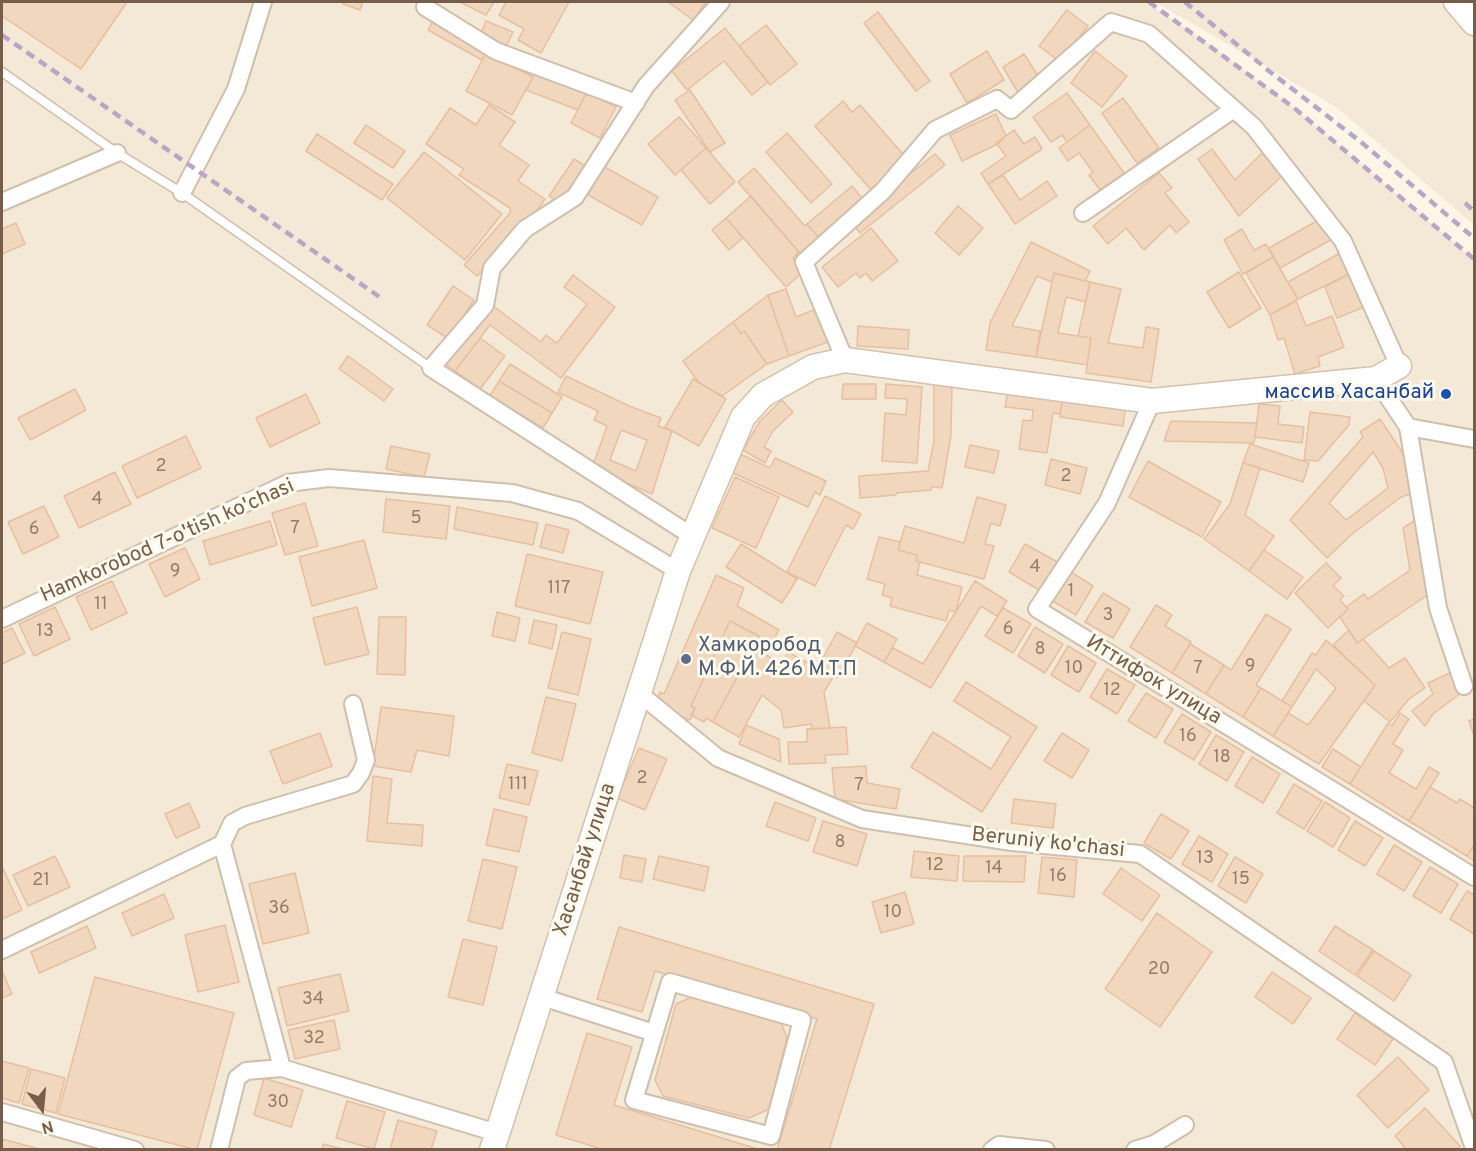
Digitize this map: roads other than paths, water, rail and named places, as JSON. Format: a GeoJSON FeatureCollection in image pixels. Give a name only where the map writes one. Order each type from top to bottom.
{"type":"FeatureCollection","features":[{"type":"Feature","properties":{"kind":"street"},"geometry":{"type":"LineString","coordinates":[[182,193],[236,89],[263,2]]}},
{"type":"Feature","properties":{"kind":"street"},"geometry":{"type":"LineString","coordinates":[[692,536],[431,368],[485,305],[492,268],[525,229],[575,197],[646,86],[722,2]]}},
{"type":"Feature","properties":{"kind":"street"},"geometry":{"type":"LineString","coordinates":[[1456,2],[1474,23]]}},
{"type":"Feature","properties":{"kind":"street"},"geometry":{"type":"LineString","coordinates":[[425,7],[496,51],[636,103]]}},
{"type":"Feature","properties":{"kind":"street"},"geometry":{"type":"LineString","coordinates":[[678,571],[743,417],[763,395],[786,380],[813,367],[844,360],[1152,401],[1376,379],[1399,366],[1343,241],[1254,127],[1149,34],[1110,22],[1011,110],[997,99],[935,130],[883,191],[804,262],[844,360]]}},
{"type":"Feature","properties":{"kind":"street"},"geometry":{"type":"LineString","coordinates":[[1083,213],[1234,110]]}},
{"type":"Feature","properties":{"kind":"street"},"geometry":{"type":"LineString","coordinates":[[2,202],[117,153]]}},
{"type":"Feature","properties":{"kind":"street"},"geometry":{"type":"LineString","coordinates":[[1376,379],[1408,427],[1438,608],[1464,686]]}},
{"type":"Feature","properties":{"kind":"street","name":"Иттифок улица"},"geometry":{"type":"LineString","coordinates":[[1152,401],[1107,503],[1037,609],[1474,877]]}},
{"type":"Feature","properties":{"kind":"street"},"geometry":{"type":"LineString","coordinates":[[1408,427],[1474,439]]}},
{"type":"Feature","properties":{"kind":"street","name":"Hamkorobod 7-o'tish ko'chasi"},"geometry":{"type":"LineString","coordinates":[[2,619],[288,483],[329,478],[512,493],[578,511],[678,571]]}},
{"type":"Feature","properties":{"kind":"street","name":"Хасанбай улица"},"geometry":{"type":"LineString","coordinates":[[495,1141],[678,571]]}},
{"type":"Feature","properties":{"kind":"street","name":"Beruniy ko'chasi"},"geometry":{"type":"LineString","coordinates":[[640,694],[718,758],[862,819],[1012,842],[1140,854],[1444,1062],[1474,1148]]}},
{"type":"Feature","properties":{"kind":"street"},"geometry":{"type":"LineString","coordinates":[[2,950],[222,844],[232,823],[245,816],[353,784],[366,760],[353,704]]}},
{"type":"Feature","properties":{"kind":"street"},"geometry":{"type":"LineString","coordinates":[[222,844],[282,1068]]}},
{"type":"Feature","properties":{"kind":"street"},"geometry":{"type":"LineString","coordinates":[[670,982],[802,1020],[771,1136],[634,1100],[654,1033],[670,982]]}},
{"type":"Feature","properties":{"kind":"street"},"geometry":{"type":"LineString","coordinates":[[542,997],[654,1033]]}},
{"type":"Feature","properties":{"kind":"street"},"geometry":{"type":"LineString","coordinates":[[219,1149],[237,1078],[246,1071],[282,1068],[495,1141]]}},
{"type":"Feature","properties":{"kind":"street"},"geometry":{"type":"LineString","coordinates":[[2,1112],[135,1149]]}},
{"type":"Feature","properties":{"kind":"street"},"geometry":{"type":"LineString","coordinates":[[1136,1149],[1154,1144],[1185,1125]]}},
{"type":"Feature","properties":{"kind":"street"},"geometry":{"type":"LineString","coordinates":[[992,1149],[999,1145],[1046,1149]]}},
{"type":"Feature","properties":{"kind":"lane"},"geometry":{"type":"LineString","coordinates":[[2,72],[117,153],[182,193],[431,368]]}},
{"type":"Feature","properties":{"kind":"railway"},"geometry":{"type":"LineString","coordinates":[[1149,2],[1293,107],[1474,259]]}},
{"type":"Feature","properties":{"kind":"railway"},"geometry":{"type":"LineString","coordinates":[[1185,2],[1361,142],[1474,238]]}},
{"type":"Feature","properties":{"kind":"railway"},"geometry":{"type":"LineString","coordinates":[[2,35],[384,300]]}},
{"type":"Feature","properties":{"kind":"railway"},"geometry":{"type":"LineString","coordinates":[[1465,203],[1474,211]]}},
{"type":"Feature","properties":{"kind":"place","name":"массив Хасанбай"},"geometry":{"type":"Point","coordinates":[1446,394]}},
{"type":"Feature","properties":{"kind":"place","name":"Хамкоробод М.Ф.Й. 426 М.Т.П"},"geometry":{"type":"Point","coordinates":[686,659]}}]}
